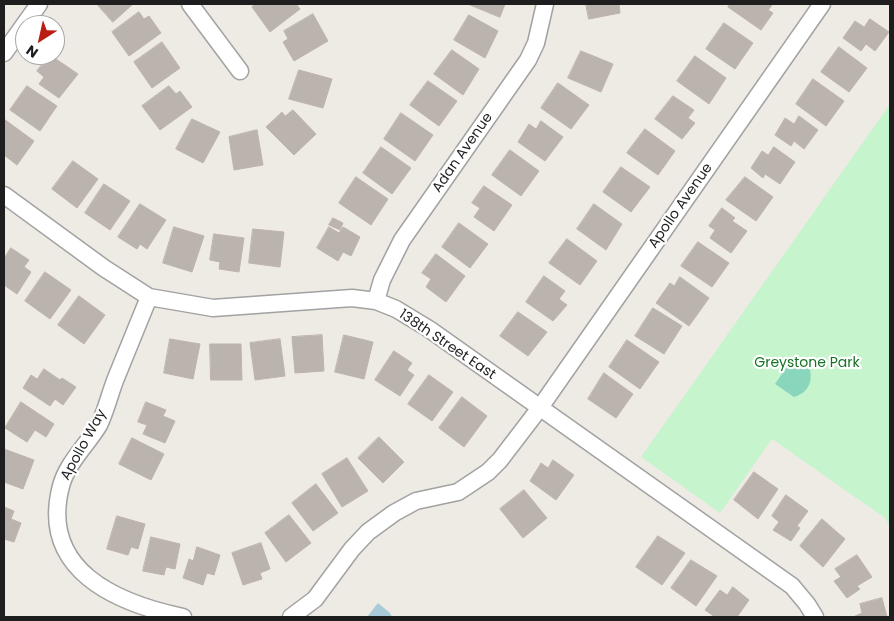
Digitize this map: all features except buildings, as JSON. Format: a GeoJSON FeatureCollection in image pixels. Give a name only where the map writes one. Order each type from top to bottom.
{"type":"FeatureCollection","features":[{"type":"Feature","properties":{"kind":"street"},"geometry":{"type":"LineString","coordinates":[[4,53],[39,4]]}},
{"type":"Feature","properties":{"kind":"street"},"geometry":{"type":"LineString","coordinates":[[190,4],[240,71]]}},
{"type":"Feature","properties":{"kind":"street","name":"Adan Avenue"},"geometry":{"type":"LineString","coordinates":[[376,301],[385,271],[402,240],[528,60],[536,43],[545,4]]}},
{"type":"Feature","properties":{"kind":"street","name":"Apollo Avenue"},"geometry":{"type":"LineString","coordinates":[[539,408],[822,4]]}},
{"type":"Feature","properties":{"kind":"street","name":"138th Street East"},"geometry":{"type":"LineString","coordinates":[[4,195],[104,268],[149,297],[212,308],[352,298],[376,301],[396,309],[429,329],[792,586],[815,617]]}},
{"type":"Feature","properties":{"kind":"street","name":"Apollo Way"},"geometry":{"type":"LineString","coordinates":[[149,297],[99,424],[76,456],[62,485],[57,512],[60,538],[70,556],[87,578],[113,596],[137,606],[183,617]]}},
{"type":"Feature","properties":{"kind":"street"},"geometry":{"type":"LineString","coordinates":[[291,617],[315,599],[352,549],[368,532],[394,513],[416,501],[458,492],[488,472],[500,460],[539,408]]}},
{"type":"Feature","properties":{"kind":"green space","name":"Greystone Park"},"geometry":{"type":"Polygon","coordinates":[[[890,104],[890,526],[885,518],[772,439],[720,513],[641,457],[890,104]]]}},
{"type":"Feature","properties":{"kind":"green space"},"geometry":{"type":"Polygon","coordinates":[[[793,358],[810,370],[811,375],[810,383],[806,390],[794,397],[775,384],[793,358]]]}},
{"type":"Feature","properties":{"kind":"water"},"geometry":{"type":"Polygon","coordinates":[[[378,603],[390,613],[392,617],[367,617],[378,603]]]}}]}
